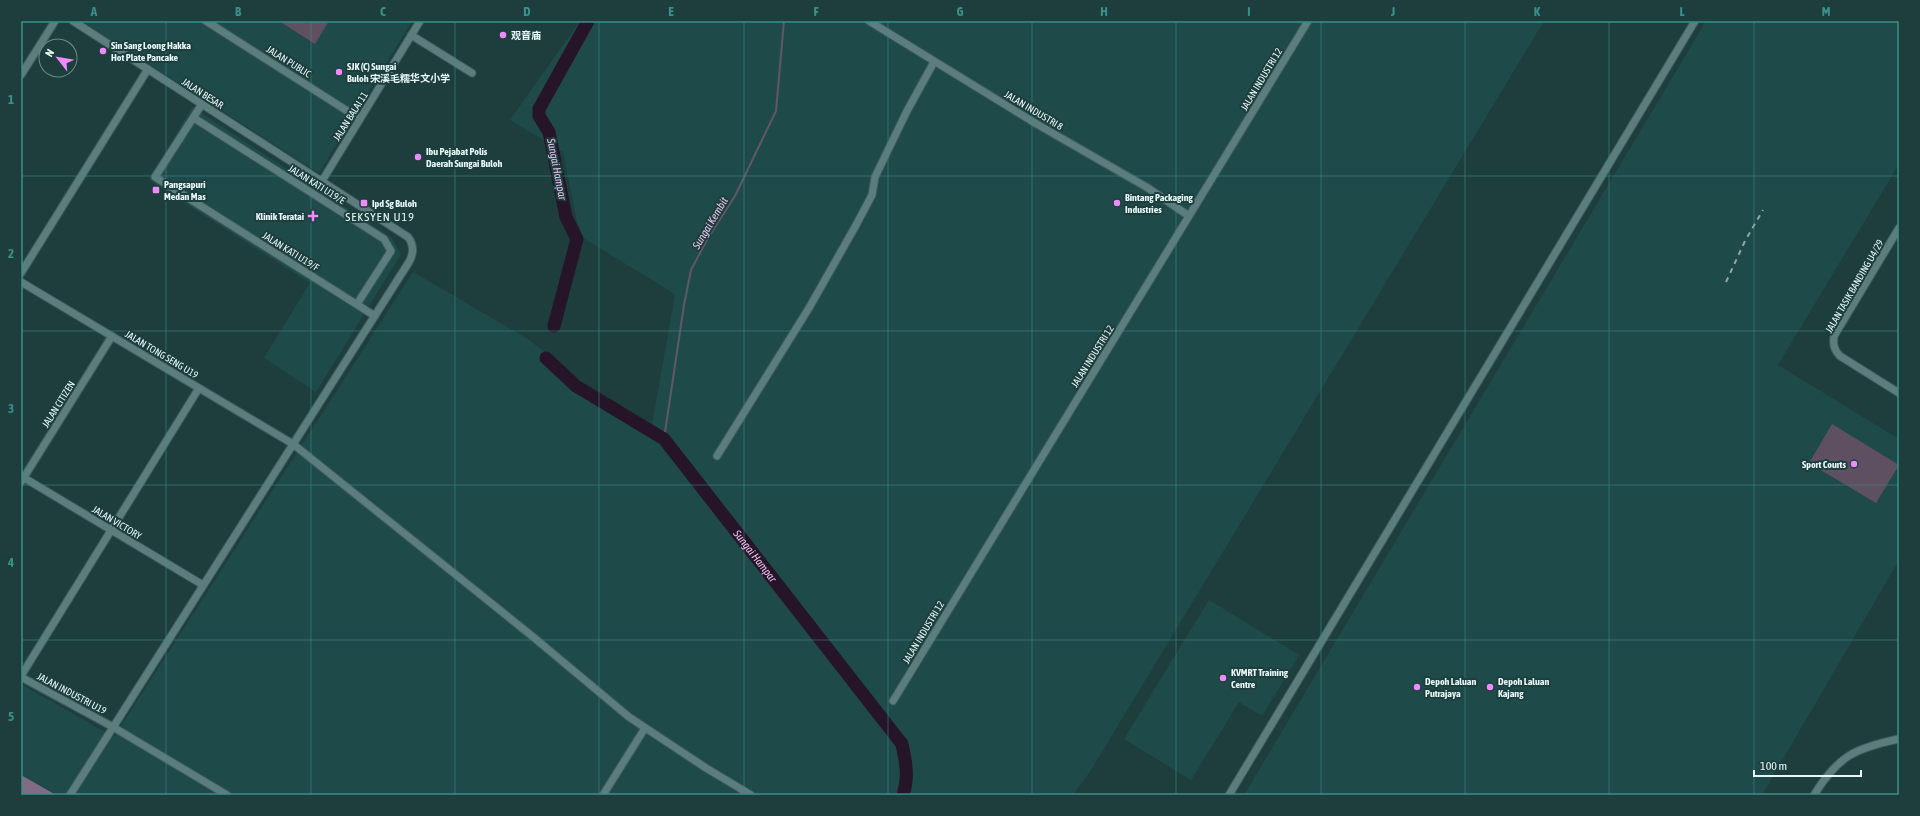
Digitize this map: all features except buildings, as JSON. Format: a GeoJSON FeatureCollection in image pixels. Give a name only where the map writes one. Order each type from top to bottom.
{"type":"FeatureCollection","features":[{"type":"Feature","properties":{"kind":"street"},"geometry":{"type":"LineString","coordinates":[[21,75],[54,21]]}},
{"type":"Feature","properties":{"kind":"street","name":"JALAN BESAR"},"geometry":{"type":"LineString","coordinates":[[73,21],[408,237],[413,247],[409,262],[375,316]]}},
{"type":"Feature","properties":{"kind":"street","name":"JALAN PUBLIC"},"geometry":{"type":"LineString","coordinates":[[206,21],[360,119]]}},
{"type":"Feature","properties":{"kind":"street","name":"JALAN BALAI 11"},"geometry":{"type":"LineString","coordinates":[[322,181],[420,21]]}},
{"type":"Feature","properties":{"kind":"street","name":"JALAN INDUSTRI 8"},"geometry":{"type":"LineString","coordinates":[[869,21],[1035,124],[1148,188],[1189,216]]}},
{"type":"Feature","properties":{"kind":"street","name":"JALAN INDUSTRI 12"},"geometry":{"type":"LineString","coordinates":[[892,701],[1308,21]]}},
{"type":"Feature","properties":{"kind":"street"},"geometry":{"type":"LineString","coordinates":[[1229,795],[1694,21]]}},
{"type":"Feature","properties":{"kind":"street"},"geometry":{"type":"LineString","coordinates":[[411,35],[472,73]]}},
{"type":"Feature","properties":{"kind":"street"},"geometry":{"type":"LineString","coordinates":[[717,456],[809,308],[855,227],[872,195],[875,177],[907,111],[934,62]]}},
{"type":"Feature","properties":{"kind":"street"},"geometry":{"type":"LineString","coordinates":[[21,273],[148,69]]}},
{"type":"Feature","properties":{"kind":"street"},"geometry":{"type":"LineString","coordinates":[[194,118],[202,104]]}},
{"type":"Feature","properties":{"kind":"street","name":"JALAN KATI U19/F"},"geometry":{"type":"LineString","coordinates":[[194,118],[155,177],[375,316]]}},
{"type":"Feature","properties":{"kind":"street","name":"JALAN KATI U19/E"},"geometry":{"type":"LineString","coordinates":[[194,118],[384,239],[391,251],[357,304]]}},
{"type":"Feature","properties":{"kind":"street","name":"JALAN TASIK BANDING U4/29"},"geometry":{"type":"LineString","coordinates":[[1899,228],[1834,336],[1833,342],[1836,352],[1840,356],[1899,392]]}},
{"type":"Feature","properties":{"kind":"street","name":"JALAN TONG SENG U19"},"geometry":{"type":"LineString","coordinates":[[21,282],[293,444],[532,636],[629,717],[706,768],[751,795]]}},
{"type":"Feature","properties":{"kind":"street"},"geometry":{"type":"LineString","coordinates":[[70,795],[375,316]]}},
{"type":"Feature","properties":{"kind":"street","name":"JALAN CITIZEN"},"geometry":{"type":"LineString","coordinates":[[22,478],[112,336]]}},
{"type":"Feature","properties":{"kind":"street"},"geometry":{"type":"LineString","coordinates":[[21,677],[198,388]]}},
{"type":"Feature","properties":{"kind":"street","name":"JALAN VICTORY"},"geometry":{"type":"LineString","coordinates":[[22,478],[203,585]]}},
{"type":"Feature","properties":{"kind":"street","name":"JALAN INDUSTRI U19"},"geometry":{"type":"LineString","coordinates":[[21,677],[113,727],[227,795]]}},
{"type":"Feature","properties":{"kind":"street"},"geometry":{"type":"LineString","coordinates":[[603,795],[646,728]]}},
{"type":"Feature","properties":{"kind":"street"},"geometry":{"type":"LineString","coordinates":[[1814,795],[1830,771],[1845,758],[1861,748],[1899,738]]}},
{"type":"Feature","properties":{"kind":"shaded area"},"geometry":{"type":"Polygon","coordinates":[[[82,21],[412,21],[319,173],[82,21]]]}},
{"type":"Feature","properties":{"kind":"shaded area"},"geometry":{"type":"Polygon","coordinates":[[[279,21],[329,21],[315,44],[279,21]]]}},
{"type":"Feature","properties":{"kind":"shaded area"},"geometry":{"type":"Polygon","coordinates":[[[580,21],[1544,21],[1091,770],[1073,795],[21,795],[21,684],[114,737],[413,272],[528,339],[583,383],[652,425],[675,294],[580,236],[563,152],[510,120],[580,21]]]}},
{"type":"Feature","properties":{"kind":"shaded area"},"geometry":{"type":"Polygon","coordinates":[[[1706,21],[1899,21],[1899,164],[1778,365],[1899,439],[1899,560],[1762,795],[1244,795],[1706,21]]]}},
{"type":"Feature","properties":{"kind":"shaded area"},"geometry":{"type":"Polygon","coordinates":[[[192,107],[391,237],[401,254],[316,392],[264,358],[310,283],[149,180],[192,107]]]}},
{"type":"Feature","properties":{"kind":"shaded area","name":"Sport Courts"},"geometry":{"type":"Polygon","coordinates":[[[1832,424],[1899,465],[1876,503],[1809,463],[1832,424]]]}},
{"type":"Feature","properties":{"kind":"shaded area","name":"KVMRT Training Centre"},"geometry":{"type":"Polygon","coordinates":[[[1209,600],[1299,655],[1262,716],[1239,702],[1191,780],[1124,739],[1209,600]]]}},
{"type":"Feature","properties":{"kind":"shaded area"},"geometry":{"type":"Polygon","coordinates":[[[21,775],[56,795],[25,795],[21,793],[21,775]]]}},
{"type":"Feature","properties":{"kind":"waterway","name":"Sungai Hampar"},"geometry":{"type":"LineString","coordinates":[[554,326],[577,239],[566,217],[549,132],[539,116],[539,109],[588,21]]}},
{"type":"Feature","properties":{"kind":"waterway","name":"Sungai Kembit"},"geometry":{"type":"LineString","coordinates":[[664,439],[684,305],[691,270],[708,238],[735,196],[776,111],[784,21]]}},
{"type":"Feature","properties":{"kind":"waterway","name":"Sungai Hampar"},"geometry":{"type":"LineString","coordinates":[[546,358],[576,386],[664,439],[902,744],[906,764],[906,782],[903,795]]}},
{"type":"Feature","properties":{"kind":"railway"},"geometry":{"type":"LineString","coordinates":[[1726,282],[1745,241],[1763,210]]}},
{"type":"Feature","properties":{"kind":"place","name":"观音庙"},"geometry":{"type":"Point","coordinates":[503,35]}},
{"type":"Feature","properties":{"kind":"place","name":"Sin Sang Loong Hakka Hot Plate Pancake"},"geometry":{"type":"Point","coordinates":[103,51]}},
{"type":"Feature","properties":{"kind":"place","name":"SJK (C) Sungai Buloh 宋溪毛糯华文小学"},"geometry":{"type":"Point","coordinates":[339,72]}},
{"type":"Feature","properties":{"kind":"place","name":"Ibu Pejabat Polis Daerah Sungai Buloh"},"geometry":{"type":"Point","coordinates":[418,157]}},
{"type":"Feature","properties":{"kind":"place","name":"Pangsapuri Medan Mas"},"geometry":{"type":"Point","coordinates":[156,190]}},
{"type":"Feature","properties":{"kind":"place","name":"Ipd Sg Buloh"},"geometry":{"type":"Point","coordinates":[364,203]}},
{"type":"Feature","properties":{"kind":"place","name":"Bintang Packaging Industries"},"geometry":{"type":"Point","coordinates":[1117,203]}},
{"type":"Feature","properties":{"kind":"place","name":"Klinik Teratai"},"geometry":{"type":"Point","coordinates":[313,216]}},
{"type":"Feature","properties":{"kind":"place","name":"Sport Courts"},"geometry":{"type":"Point","coordinates":[1854,464]}},
{"type":"Feature","properties":{"kind":"place","name":"KVMRT Training Centre"},"geometry":{"type":"Point","coordinates":[1223,678]}},
{"type":"Feature","properties":{"kind":"place","name":"Depoh Laluan Putrajaya"},"geometry":{"type":"Point","coordinates":[1417,687]}},
{"type":"Feature","properties":{"kind":"place","name":"Depoh Laluan Kajang"},"geometry":{"type":"Point","coordinates":[1490,687]}},
{"type":"Feature","properties":{"kind":"district","name":"SEKSYEN U19"},"geometry":{"type":"Point","coordinates":[380,217]}}]}
